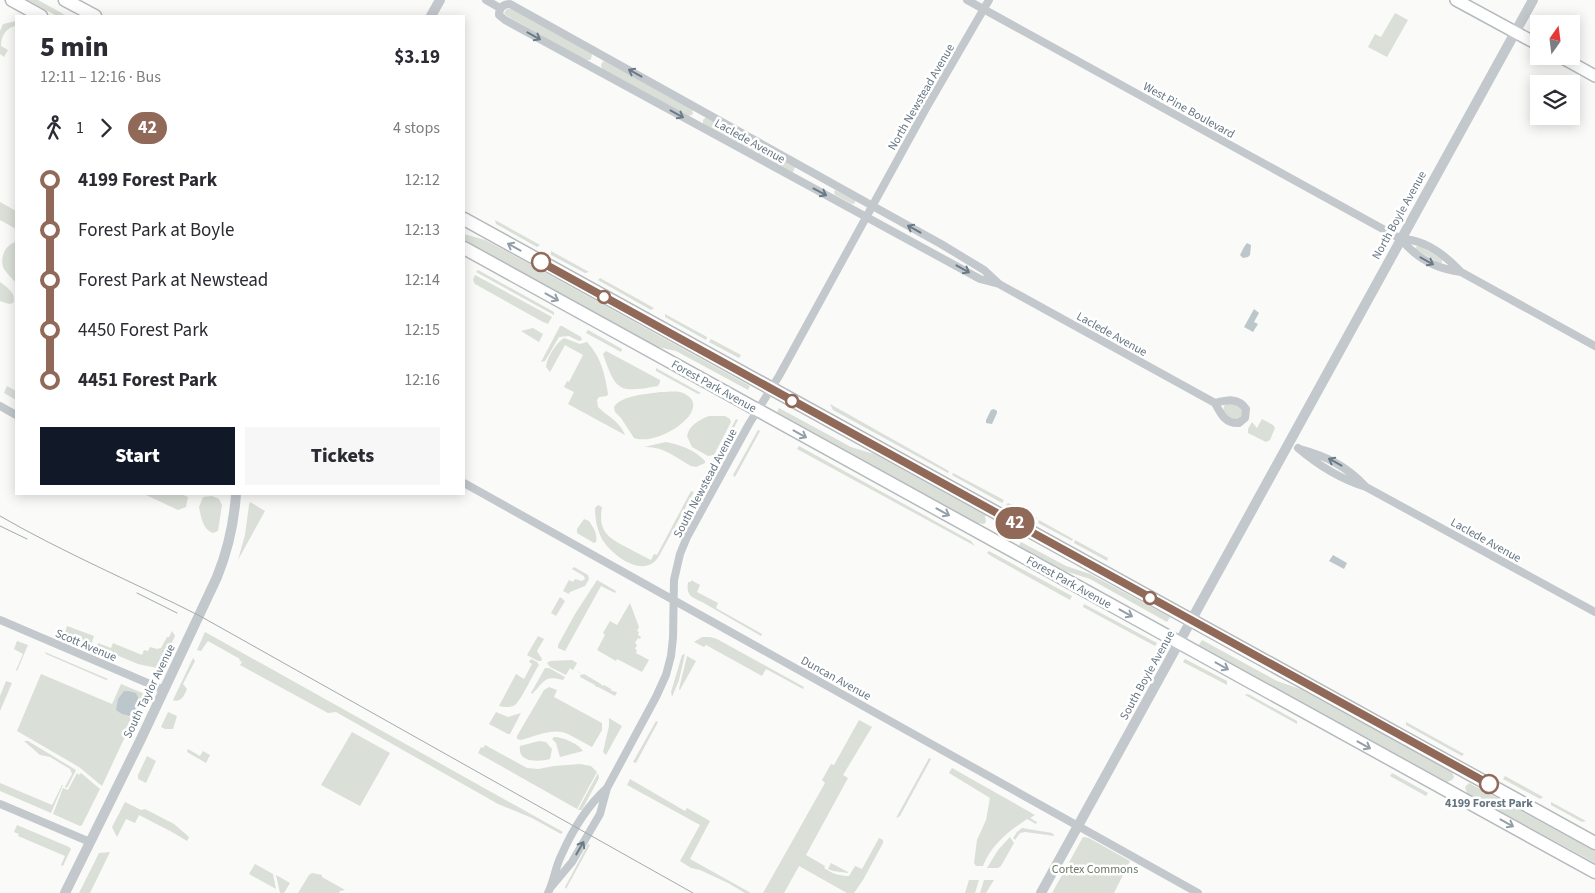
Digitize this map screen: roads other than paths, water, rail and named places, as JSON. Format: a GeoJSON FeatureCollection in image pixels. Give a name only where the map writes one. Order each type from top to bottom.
{"type":"FeatureCollection","features":[{"type":"Feature","properties":{"kind":"main road"},"geometry":{"type":"LineString","coordinates":[[12,0],[40,15]]}},
{"type":"Feature","properties":{"kind":"main road"},"geometry":{"type":"LineString","coordinates":[[65,0],[92,15]]}},
{"type":"Feature","properties":{"kind":"main road"},"geometry":{"type":"LineString","coordinates":[[1456,0],[1530,40]]}},
{"type":"Feature","properties":{"kind":"main road"},"geometry":{"type":"LineString","coordinates":[[1575,65],[1595,76]]}},
{"type":"Feature","properties":{"kind":"main road","name":"Forest Park Avenue"},"geometry":{"type":"LineString","coordinates":[[465,220],[1595,843]]}},
{"type":"Feature","properties":{"kind":"main road","name":"Forest Park Avenue"},"geometry":{"type":"LineString","coordinates":[[465,249],[1595,872]]}},
{"type":"Feature","properties":{"kind":"street"},"geometry":{"type":"LineString","coordinates":[[432,15],[440,0]]}},
{"type":"Feature","properties":{"kind":"street","name":"Laclede Avenue"},"geometry":{"type":"LineString","coordinates":[[486,0],[500,8]]}},
{"type":"Feature","properties":{"kind":"street","name":"West Pine Boulevard"},"geometry":{"type":"LineString","coordinates":[[967,0],[1400,239],[1414,254],[1438,267],[1461,272]]}},
{"type":"Feature","properties":{"kind":"street","name":"North Newstead Avenue"},"geometry":{"type":"LineString","coordinates":[[872,205],[989,0]]}},
{"type":"Feature","properties":{"kind":"street","name":"North Boyle Avenue"},"geometry":{"type":"LineString","coordinates":[[1288,443],[1532,0]]}},
{"type":"Feature","properties":{"kind":"street","name":"Laclede Avenue"},"geometry":{"type":"LineString","coordinates":[[999,284],[980,279],[505,20],[499,14],[500,8],[510,4],[872,205],[976,265],[999,284],[1215,403]]}},
{"type":"Feature","properties":{"kind":"street","name":"South Newstead Avenue"},"geometry":{"type":"LineString","coordinates":[[549,890],[572,862],[596,821],[607,788],[656,697],[666,674],[672,649],[675,576],[683,546],[872,205]]}},
{"type":"Feature","properties":{"kind":"street","name":"West Pine Boulevard"},"geometry":{"type":"LineString","coordinates":[[1400,239],[1412,240],[1445,256],[1461,272],[1595,346]]}},
{"type":"Feature","properties":{"kind":"street"},"geometry":{"type":"LineString","coordinates":[[0,406],[15,414]]}},
{"type":"Feature","properties":{"kind":"street","name":"Laclede Avenue"},"geometry":{"type":"LineString","coordinates":[[1288,443],[1324,456],[1346,468],[1366,487],[1595,612]]}},
{"type":"Feature","properties":{"kind":"street","name":"South Boyle Avenue"},"geometry":{"type":"LineString","coordinates":[[1041,893],[1288,443]]}},
{"type":"Feature","properties":{"kind":"street","name":"Duncan Avenue"},"geometry":{"type":"LineString","coordinates":[[465,484],[1198,893]]}},
{"type":"Feature","properties":{"kind":"street","name":"South Taylor Avenue"},"geometry":{"type":"LineString","coordinates":[[65,893],[207,600],[224,560],[232,532],[236,495]]}},
{"type":"Feature","properties":{"kind":"street","name":"Scott Avenue"},"geometry":{"type":"LineString","coordinates":[[0,620],[164,690]]}},
{"type":"Feature","properties":{"kind":"street","name":"South Newstead Avenue"},"geometry":{"type":"LineString","coordinates":[[549,890],[561,855],[573,833],[588,807],[607,788]]}},
{"type":"Feature","properties":{"kind":"street"},"geometry":{"type":"LineString","coordinates":[[0,804],[90,842]]}},
{"type":"Feature","properties":{"kind":"tram line"},"geometry":{"type":"LineString","coordinates":[[0,516],[24,530],[200,616],[693,893]]}},
{"type":"Feature","properties":{"kind":"tram line"},"geometry":{"type":"LineString","coordinates":[[0,526],[27,539]]}},
{"type":"Feature","properties":{"kind":"tram line"},"geometry":{"type":"LineString","coordinates":[[137,593],[177,613]]}},
{"type":"Feature","properties":{"kind":"place","name":"4199 Forest Park"},"geometry":{"type":"Point","coordinates":[1489,784]}},
{"type":"Feature","properties":{"kind":"park label","name":"Cortex Commons"},"geometry":{"type":"Point","coordinates":[1095,869]}}]}
